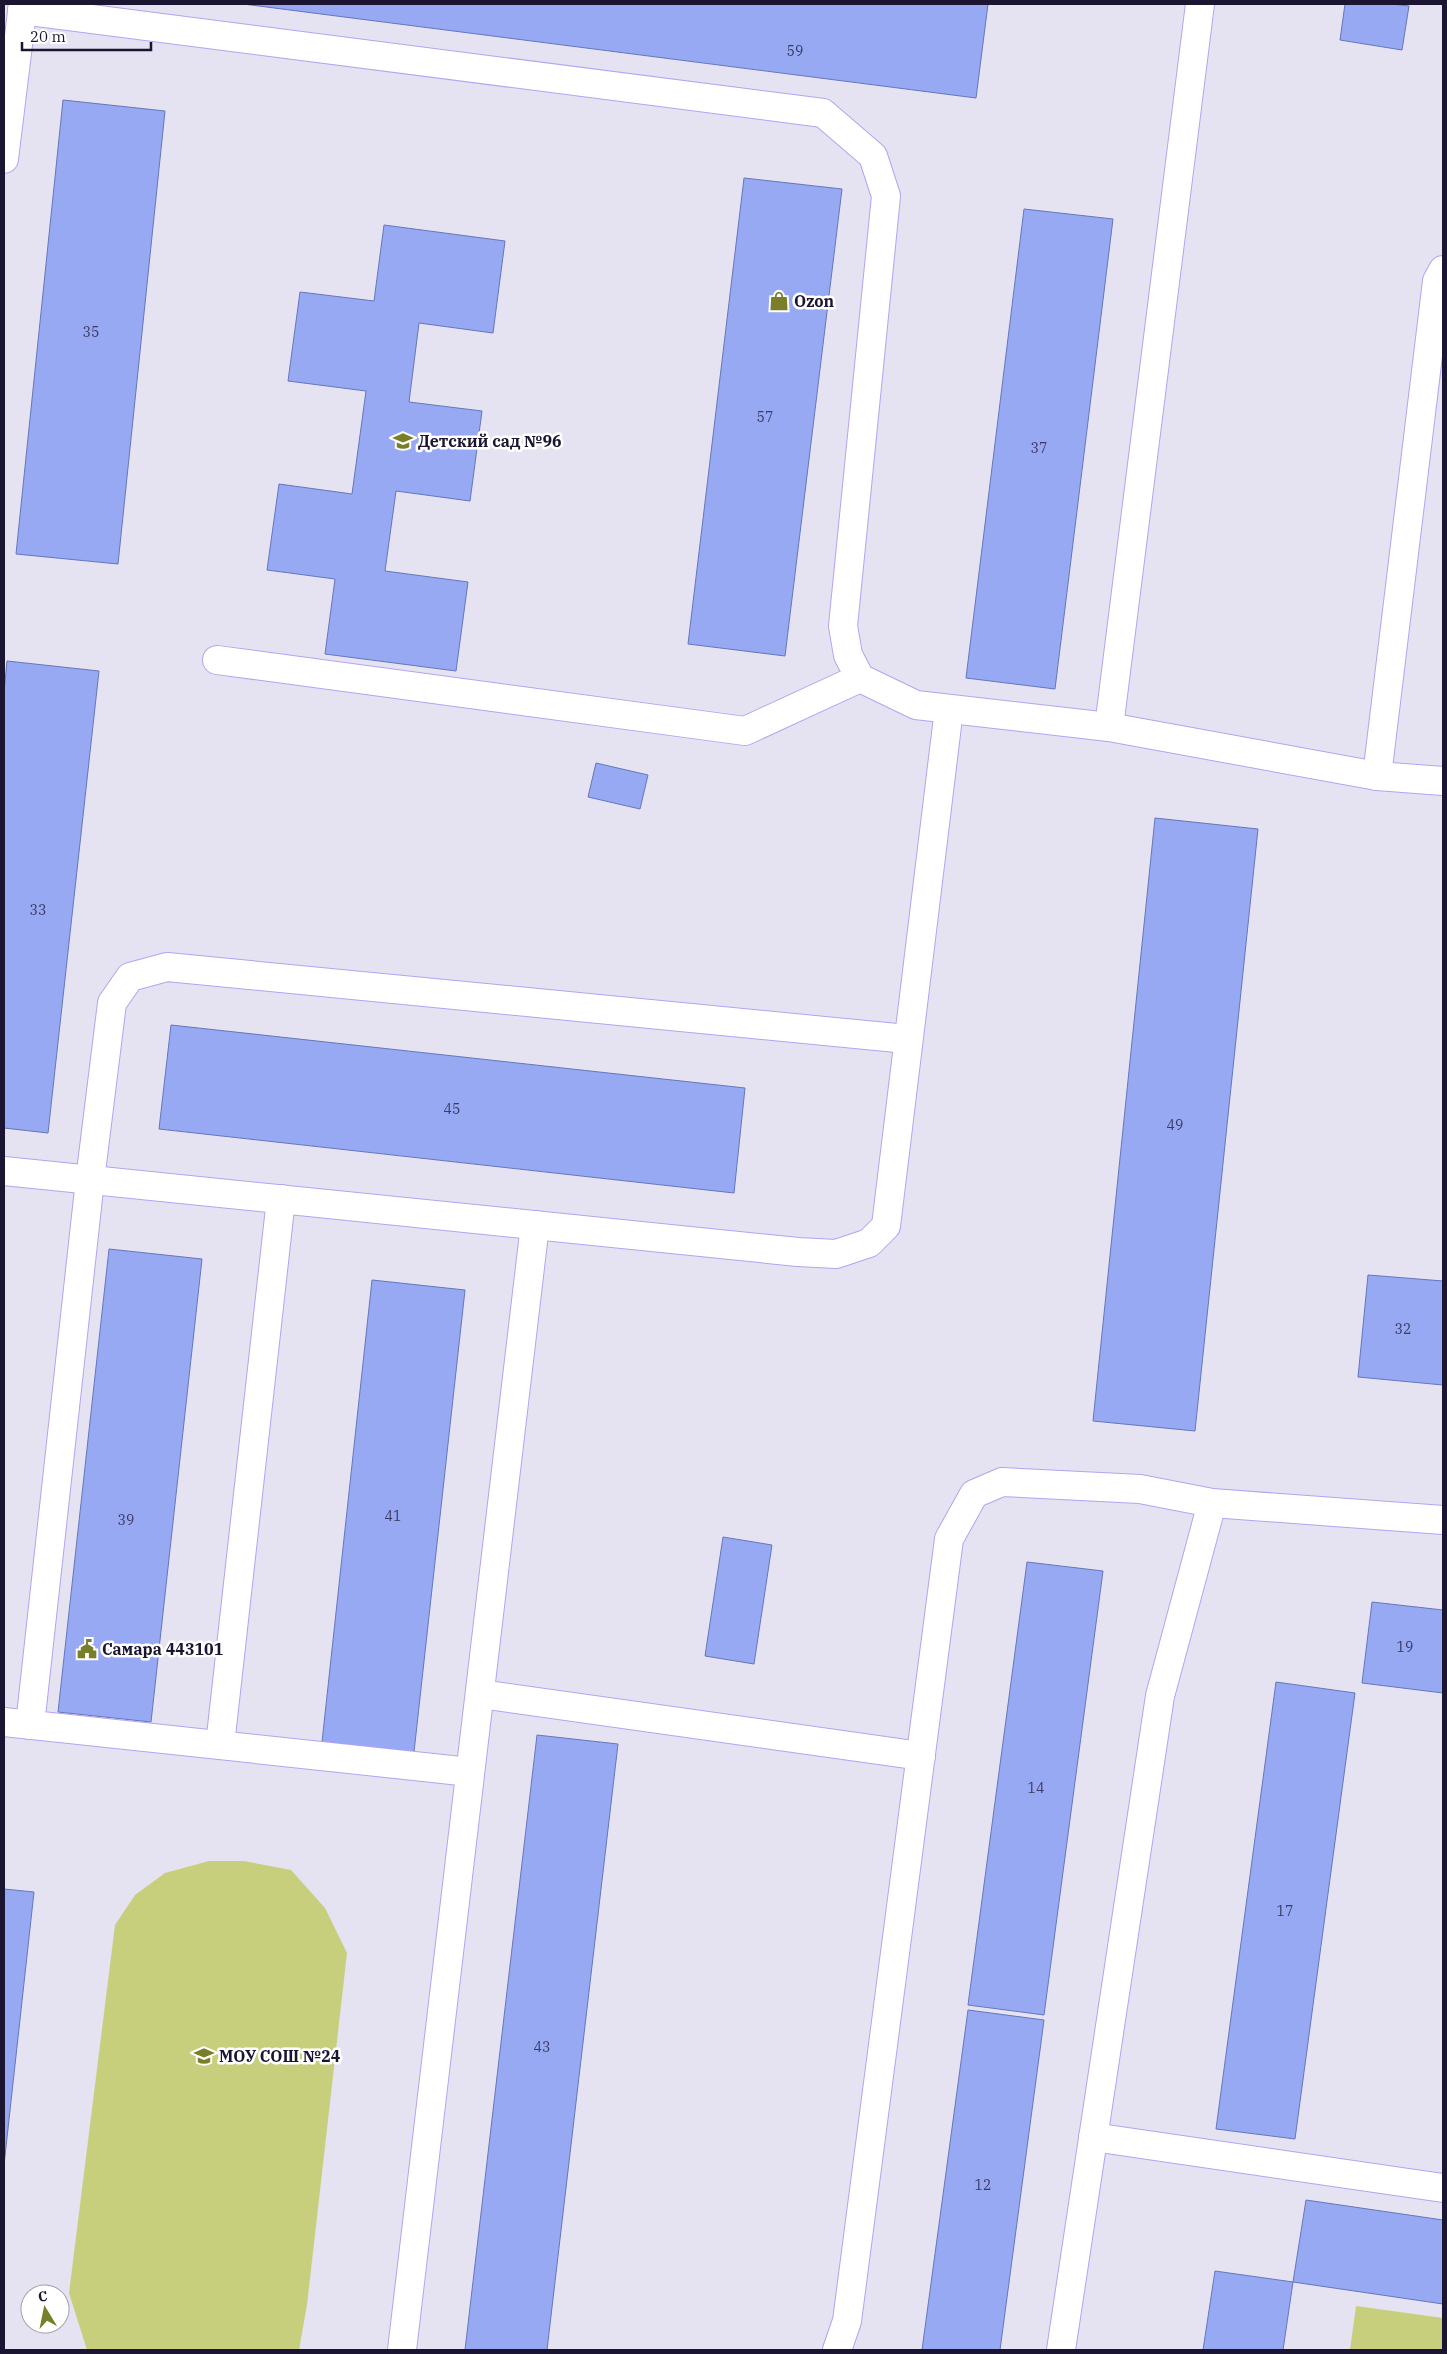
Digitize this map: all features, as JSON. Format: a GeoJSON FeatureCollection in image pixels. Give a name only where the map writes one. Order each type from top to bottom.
{"type":"FeatureCollection","features":[{"type":"Feature","properties":{"kind":"lane"},"geometry":{"type":"LineString","coordinates":[[1109,727],[1200,4]]}},
{"type":"Feature","properties":{"kind":"lane"},"geometry":{"type":"LineString","coordinates":[[4,159],[22,7],[823,114],[873,156],[886,196],[843,626],[848,654],[860,678],[916,705],[1109,727],[1377,776],[1443,781]]}},
{"type":"Feature","properties":{"kind":"lane"},"geometry":{"type":"LineString","coordinates":[[1377,776],[1437,281],[1443,270]]}},
{"type":"Feature","properties":{"kind":"lane"},"geometry":{"type":"LineString","coordinates":[[217,660],[745,731],[860,678]]}},
{"type":"Feature","properties":{"kind":"lane"},"geometry":{"type":"LineString","coordinates":[[4,1171],[836,1254],[869,1243],[886,1226],[907,1039],[949,709]]}},
{"type":"Feature","properties":{"kind":"lane"},"geometry":{"type":"LineString","coordinates":[[30,1725],[90,1180],[112,1003],[130,977],[167,967],[907,1039]]}},
{"type":"Feature","properties":{"kind":"lane"},"geometry":{"type":"LineString","coordinates":[[220,1745],[281,1199]]}},
{"type":"Feature","properties":{"kind":"lane"},"geometry":{"type":"LineString","coordinates":[[402,2350],[535,1225]]}},
{"type":"Feature","properties":{"kind":"lane"},"geometry":{"type":"LineString","coordinates":[[837,2350],[847,2321],[949,1539],[974,1494],[1002,1482],[1140,1489],[1212,1503],[1443,1520]]}},
{"type":"Feature","properties":{"kind":"lane"},"geometry":{"type":"LineString","coordinates":[[1061,2350],[1160,1696],[1212,1503]]}},
{"type":"Feature","properties":{"kind":"lane"},"geometry":{"type":"LineString","coordinates":[[480,1694],[921,1756]]}},
{"type":"Feature","properties":{"kind":"lane"},"geometry":{"type":"LineString","coordinates":[[4,1722],[470,1772]]}},
{"type":"Feature","properties":{"kind":"lane"},"geometry":{"type":"LineString","coordinates":[[1093,2137],[1443,2188]]}},
{"type":"Feature","properties":{"kind":"green space"},"geometry":{"type":"Polygon","coordinates":[[[209,1861],[244,1861],[291,1870],[325,1908],[347,1953],[307,2305],[299,2350],[87,2350],[70,2296],[115,1925],[135,1895],[165,1873],[209,1861]]]}},
{"type":"Feature","properties":{"kind":"green space"},"geometry":{"type":"Polygon","coordinates":[[[1356,2306],[1443,2318],[1443,2350],[1350,2350],[1356,2306]]]}},
{"type":"Feature","properties":{"kind":"building"},"geometry":{"type":"Polygon","coordinates":[[[243,4],[988,4],[976,98],[243,4]]]}},
{"type":"Feature","properties":{"kind":"building"},"geometry":{"type":"Polygon","coordinates":[[[1345,4],[1409,6],[1402,50],[1340,40],[1345,4]]]}},
{"type":"Feature","properties":{"kind":"building"},"geometry":{"type":"Polygon","coordinates":[[[63,100],[165,111],[118,564],[16,554],[63,100]]]}},
{"type":"Feature","properties":{"kind":"building"},"geometry":{"type":"Polygon","coordinates":[[[744,178],[842,189],[785,656],[688,644],[744,178]]]}},
{"type":"Feature","properties":{"kind":"building"},"geometry":{"type":"Polygon","coordinates":[[[1024,209],[1113,219],[1055,689],[966,678],[1024,209]]]}},
{"type":"Feature","properties":{"kind":"building"},"geometry":{"type":"Polygon","coordinates":[[[384,225],[505,241],[493,333],[419,323],[409,402],[482,411],[470,501],[396,491],[385,571],[468,582],[456,671],[325,654],[335,579],[267,570],[279,484],[352,494],[366,391],[288,381],[300,292],[374,301],[384,225]]]}},
{"type":"Feature","properties":{"kind":"building"},"geometry":{"type":"Polygon","coordinates":[[[7,661],[99,671],[48,1133],[4,1128],[4,692],[7,661]]]}},
{"type":"Feature","properties":{"kind":"building"},"geometry":{"type":"Polygon","coordinates":[[[596,763],[648,775],[640,809],[588,797],[596,763]]]}},
{"type":"Feature","properties":{"kind":"building"},"geometry":{"type":"Polygon","coordinates":[[[1155,818],[1258,829],[1195,1431],[1093,1421],[1155,818]]]}},
{"type":"Feature","properties":{"kind":"building"},"geometry":{"type":"Polygon","coordinates":[[[171,1025],[745,1088],[734,1193],[159,1129],[171,1025]]]}},
{"type":"Feature","properties":{"kind":"building"},"geometry":{"type":"Polygon","coordinates":[[[109,1249],[202,1259],[151,1722],[58,1712],[109,1249]]]}},
{"type":"Feature","properties":{"kind":"building"},"geometry":{"type":"Polygon","coordinates":[[[1368,1275],[1443,1281],[1443,1385],[1358,1377],[1368,1275]]]}},
{"type":"Feature","properties":{"kind":"building"},"geometry":{"type":"Polygon","coordinates":[[[372,1280],[465,1290],[414,1752],[322,1742],[372,1280]]]}},
{"type":"Feature","properties":{"kind":"building"},"geometry":{"type":"Polygon","coordinates":[[[723,1537],[772,1545],[754,1664],[705,1656],[723,1537]]]}},
{"type":"Feature","properties":{"kind":"building"},"geometry":{"type":"Polygon","coordinates":[[[1027,1562],[1103,1571],[1044,2015],[968,2005],[1027,1562]]]}},
{"type":"Feature","properties":{"kind":"building"},"geometry":{"type":"Polygon","coordinates":[[[1372,1602],[1443,1610],[1443,1693],[1362,1683],[1372,1602]]]}},
{"type":"Feature","properties":{"kind":"building"},"geometry":{"type":"Polygon","coordinates":[[[1276,1682],[1355,1693],[1295,2139],[1216,2129],[1276,1682]]]}},
{"type":"Feature","properties":{"kind":"building"},"geometry":{"type":"Polygon","coordinates":[[[537,1735],[618,1744],[547,2350],[465,2350],[537,1735]]]}},
{"type":"Feature","properties":{"kind":"building"},"geometry":{"type":"Polygon","coordinates":[[[4,1889],[34,1892],[4,2165],[4,1889]]]}},
{"type":"Feature","properties":{"kind":"building"},"geometry":{"type":"Polygon","coordinates":[[[968,2010],[1044,2020],[1000,2350],[922,2350],[968,2010]]]}},
{"type":"Feature","properties":{"kind":"building"},"geometry":{"type":"Polygon","coordinates":[[[1306,2200],[1443,2220],[1443,2304],[1293,2282],[1306,2200]]]}},
{"type":"Feature","properties":{"kind":"building"},"geometry":{"type":"Polygon","coordinates":[[[1215,2271],[1293,2282],[1283,2350],[1203,2350],[1215,2271]]]}},
{"type":"Feature","properties":{"kind":"place","name":"Ozon"},"geometry":{"type":"Point","coordinates":[779,301]}},
{"type":"Feature","properties":{"kind":"place","name":"Детский сад №96"},"geometry":{"type":"Point","coordinates":[403,441]}},
{"type":"Feature","properties":{"kind":"place","name":"Самара 443101"},"geometry":{"type":"Point","coordinates":[87,1649]}},
{"type":"Feature","properties":{"kind":"place","name":"МОУ СОШ №24"},"geometry":{"type":"Point","coordinates":[204,2056]}}]}
